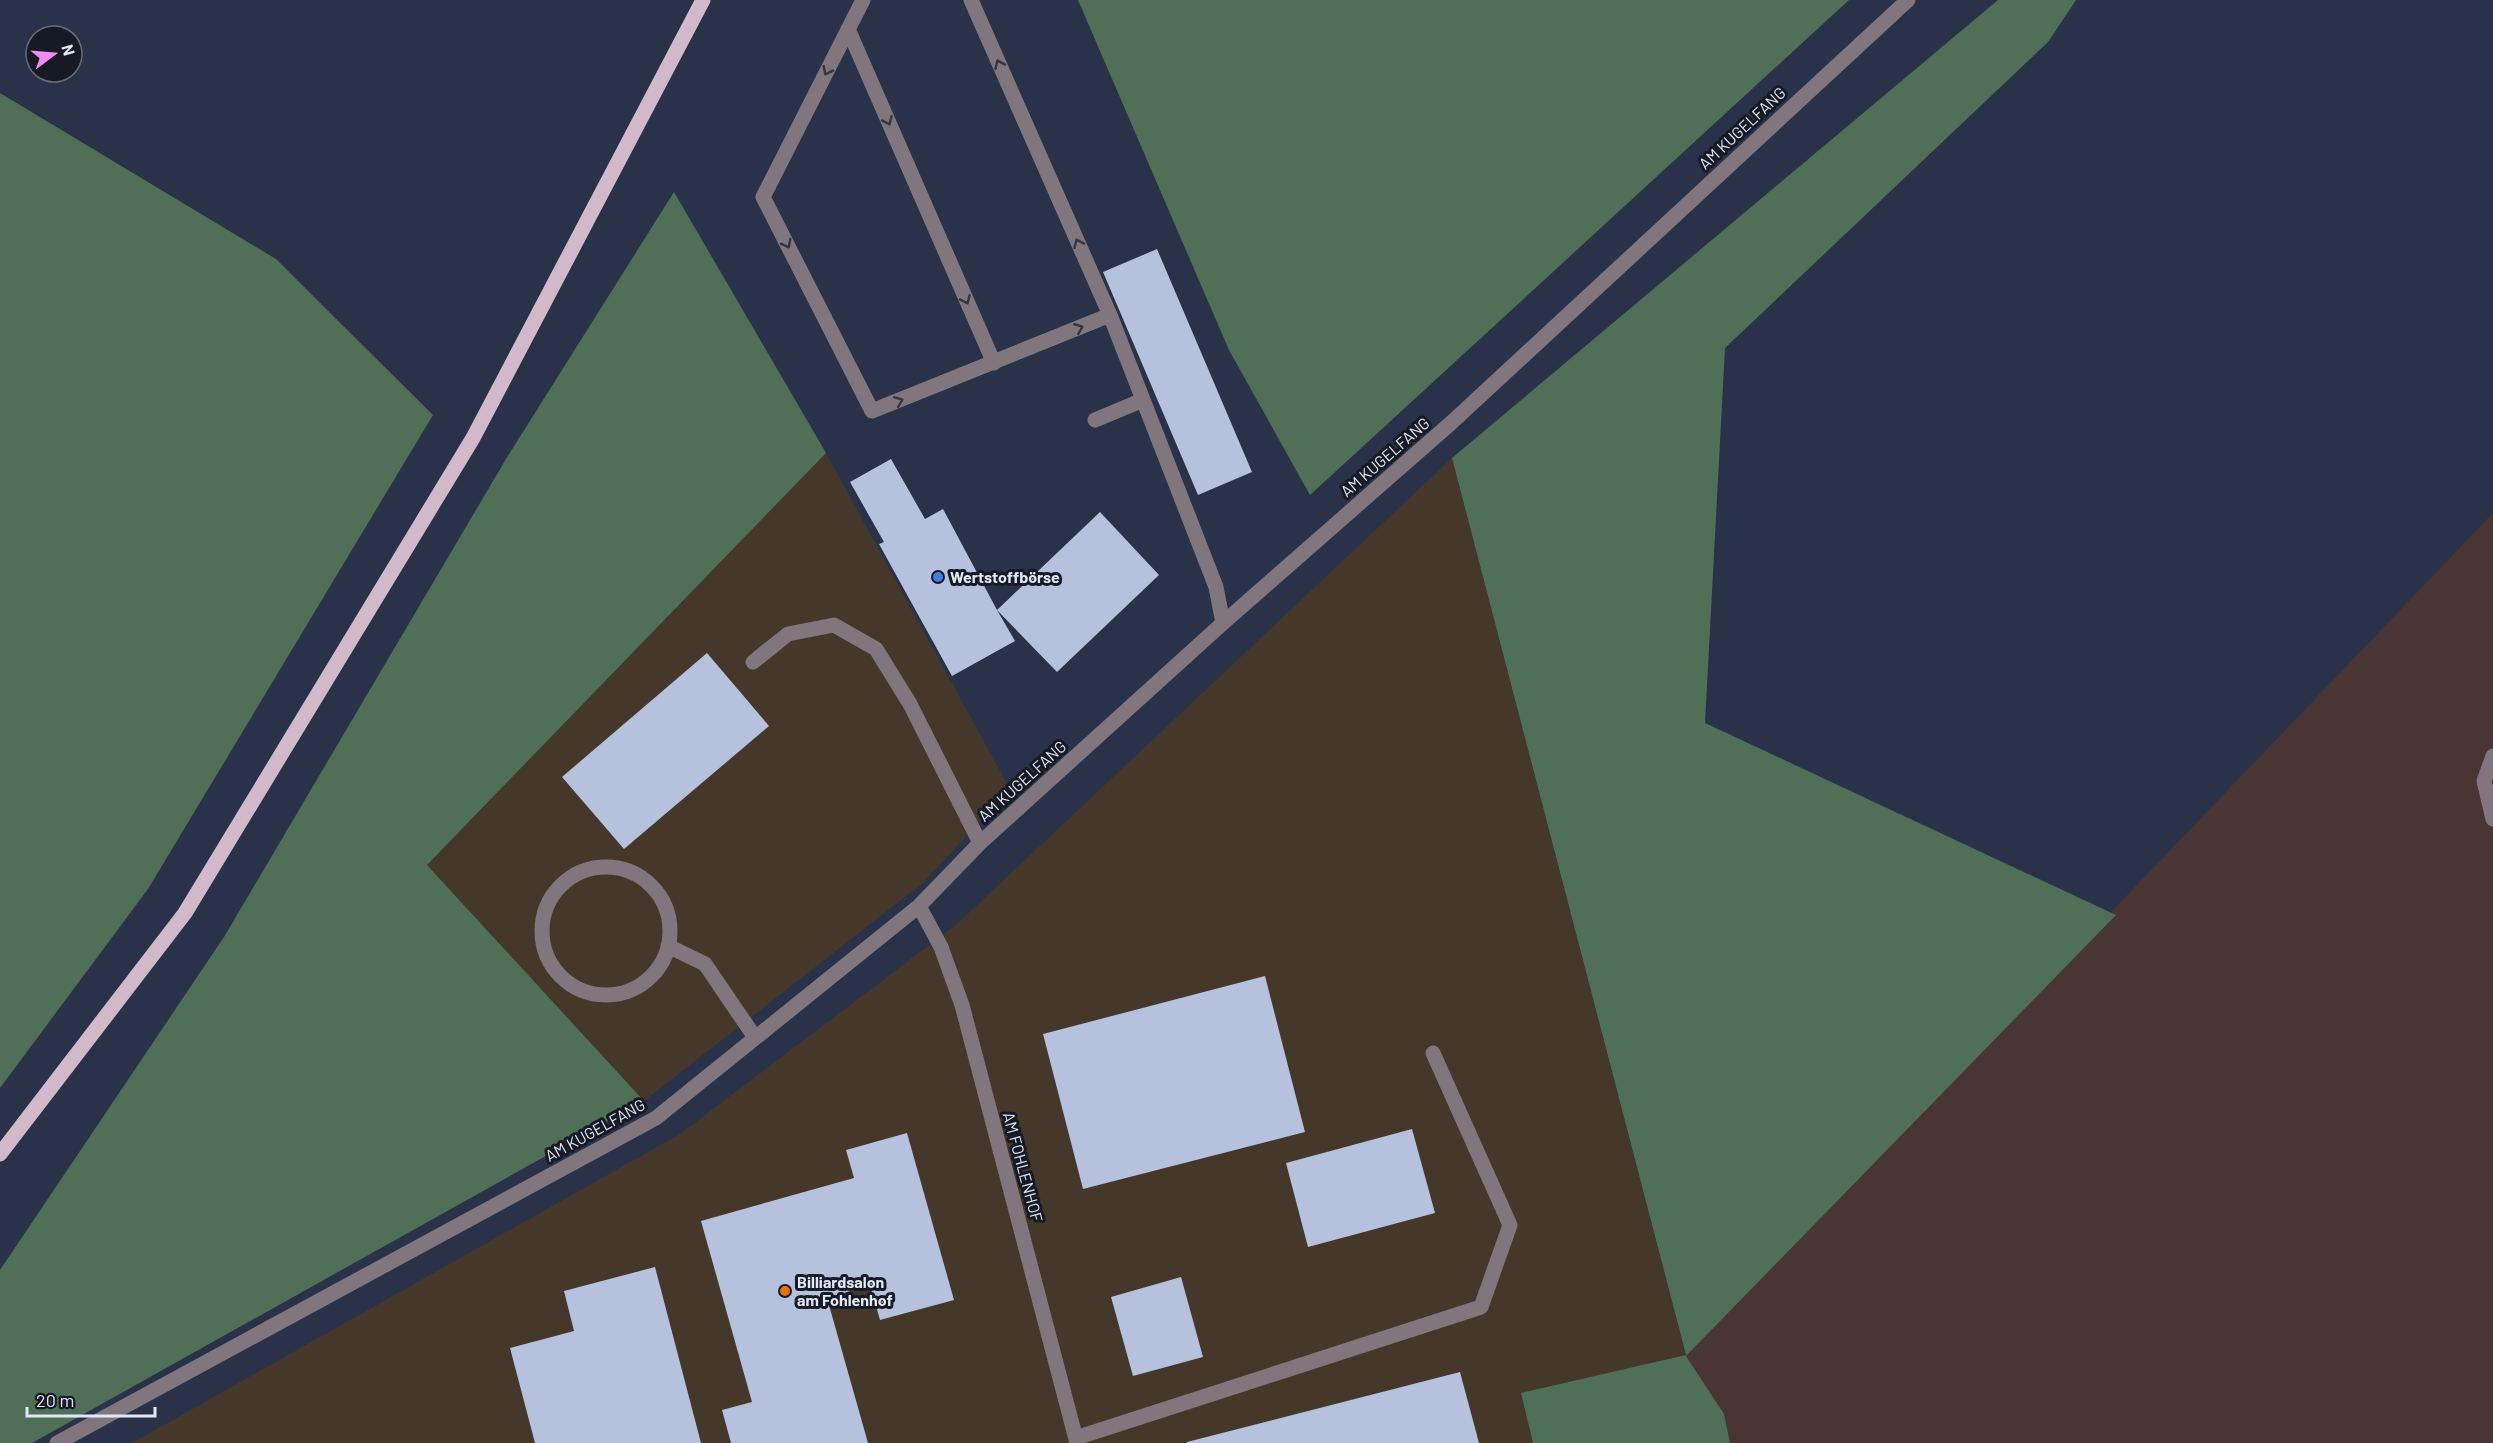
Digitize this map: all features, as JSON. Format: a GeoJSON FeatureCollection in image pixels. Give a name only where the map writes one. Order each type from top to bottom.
{"type":"FeatureCollection","features":[{"type":"Feature","properties":{"kind":"main road"},"geometry":{"type":"LineString","coordinates":[[0,1154],[191,903],[472,438],[703,0]]}},
{"type":"Feature","properties":{"kind":"street"},"geometry":{"type":"LineString","coordinates":[[863,0],[763,197],[872,411],[1110,315]]}},
{"type":"Feature","properties":{"kind":"street"},"geometry":{"type":"LineString","coordinates":[[971,0],[1110,315],[1216,587],[1223,623]]}},
{"type":"Feature","properties":{"kind":"street","name":"AM KUGELFANG"},"geometry":{"type":"LineString","coordinates":[[57,1443],[656,1118],[754,1036],[919,906],[980,843],[1223,623],[1451,423],[1908,0]]}},
{"type":"Feature","properties":{"kind":"street"},"geometry":{"type":"LineString","coordinates":[[848,29],[994,363]]}},
{"type":"Feature","properties":{"kind":"street"},"geometry":{"type":"LineString","coordinates":[[1095,420],[1143,400]]}},
{"type":"Feature","properties":{"kind":"street"},"geometry":{"type":"LineString","coordinates":[[753,662],[788,634],[834,626],[876,650],[915,713],[980,843]]}},
{"type":"Feature","properties":{"kind":"street"},"geometry":{"type":"LineString","coordinates":[[2493,756],[2484,781],[2493,819]]}},
{"type":"Feature","properties":{"kind":"street"},"geometry":{"type":"LineString","coordinates":[[614,866],[635,873],[652,886],[664,903],[670,925],[668,946],[661,965],[646,981],[628,992],[607,996],[586,993],[567,983],[553,968],[543,949],[541,928],[545,907],[556,889],[572,875],[592,867],[614,866]]}},
{"type":"Feature","properties":{"kind":"street","name":"AM FOHLENHOF"},"geometry":{"type":"LineString","coordinates":[[919,906],[941,947],[962,1005],[1076,1441]]}},
{"type":"Feature","properties":{"kind":"street"},"geometry":{"type":"LineString","coordinates":[[668,946],[705,964],[754,1036]]}},
{"type":"Feature","properties":{"kind":"street"},"geometry":{"type":"LineString","coordinates":[[1076,1441],[1481,1307],[1510,1226],[1433,1053]]}},
{"type":"Feature","properties":{"kind":"shaded area"},"geometry":{"type":"Polygon","coordinates":[[[826,453],[1010,789],[924,882],[644,1101],[427,865],[826,453]]]}},
{"type":"Feature","properties":{"kind":"shaded area"},"geometry":{"type":"Polygon","coordinates":[[[1452,458],[1686,1356],[1522,1393],[1533,1443],[132,1443],[680,1134],[957,924],[1452,458]]]}},
{"type":"Feature","properties":{"kind":"shaded area"},"geometry":{"type":"Polygon","coordinates":[[[2493,513],[2493,1443],[1730,1443],[1724,1414],[1686,1356],[2493,513]]]}},
{"type":"Feature","properties":{"kind":"green space"},"geometry":{"type":"Polygon","coordinates":[[[1078,0],[1849,0],[1310,495],[1229,350],[1078,0]]]}},
{"type":"Feature","properties":{"kind":"green space"},"geometry":{"type":"Polygon","coordinates":[[[1998,0],[2076,0],[2048,42],[1725,348],[1705,723],[2116,915],[1686,1356],[1724,1414],[1730,1443],[1533,1443],[1521,1393],[1686,1355],[1452,458],[1998,0]]]}},
{"type":"Feature","properties":{"kind":"green space"},"geometry":{"type":"Polygon","coordinates":[[[0,93],[276,259],[433,415],[148,889],[0,1088],[0,93]]]}},
{"type":"Feature","properties":{"kind":"green space"},"geometry":{"type":"Polygon","coordinates":[[[674,192],[826,453],[427,865],[644,1101],[32,1443],[0,1443],[0,1270],[224,937],[506,459],[674,192]]]}},
{"type":"Feature","properties":{"kind":"building"},"geometry":{"type":"Polygon","coordinates":[[[1157,249],[1252,472],[1198,495],[1103,272],[1157,249]]]}},
{"type":"Feature","properties":{"kind":"building","name":"Wertstoffbörse"},"geometry":{"type":"Polygon","coordinates":[[[891,459],[925,519],[943,509],[1015,641],[952,676],[879,544],[884,542],[850,482],[891,459]]]}},
{"type":"Feature","properties":{"kind":"building"},"geometry":{"type":"Polygon","coordinates":[[[1100,512],[1159,575],[1057,672],[997,610],[1100,512]]]}},
{"type":"Feature","properties":{"kind":"building"},"geometry":{"type":"Polygon","coordinates":[[[707,653],[769,726],[624,849],[562,777],[707,653]]]}},
{"type":"Feature","properties":{"kind":"building"},"geometry":{"type":"Polygon","coordinates":[[[1265,976],[1305,1132],[1083,1189],[1043,1034],[1265,976]]]}},
{"type":"Feature","properties":{"kind":"building"},"geometry":{"type":"Polygon","coordinates":[[[1412,1129],[1435,1213],[1308,1247],[1286,1163],[1412,1129]]]}},
{"type":"Feature","properties":{"kind":"building","name":"Billiardsalon am Fohlenhof"},"geometry":{"type":"Polygon","coordinates":[[[907,1133],[954,1300],[880,1320],[870,1285],[827,1298],[868,1443],[731,1443],[722,1410],[752,1402],[701,1221],[854,1178],[846,1150],[907,1133]]]}},
{"type":"Feature","properties":{"kind":"building"},"geometry":{"type":"Polygon","coordinates":[[[655,1267],[701,1443],[535,1443],[510,1348],[574,1331],[564,1291],[655,1267]]]}},
{"type":"Feature","properties":{"kind":"building"},"geometry":{"type":"Polygon","coordinates":[[[1181,1277],[1203,1357],[1133,1376],[1111,1297],[1181,1277]]]}},
{"type":"Feature","properties":{"kind":"building"},"geometry":{"type":"Polygon","coordinates":[[[1460,1372],[1479,1443],[1187,1443],[1187,1442],[1460,1372]]]}},
{"type":"Feature","properties":{"kind":"place","name":"Wertstoffbörse"},"geometry":{"type":"Point","coordinates":[938,577]}},
{"type":"Feature","properties":{"kind":"place","name":"Billiardsalon am Fohlenhof"},"geometry":{"type":"Point","coordinates":[785,1291]}}]}
